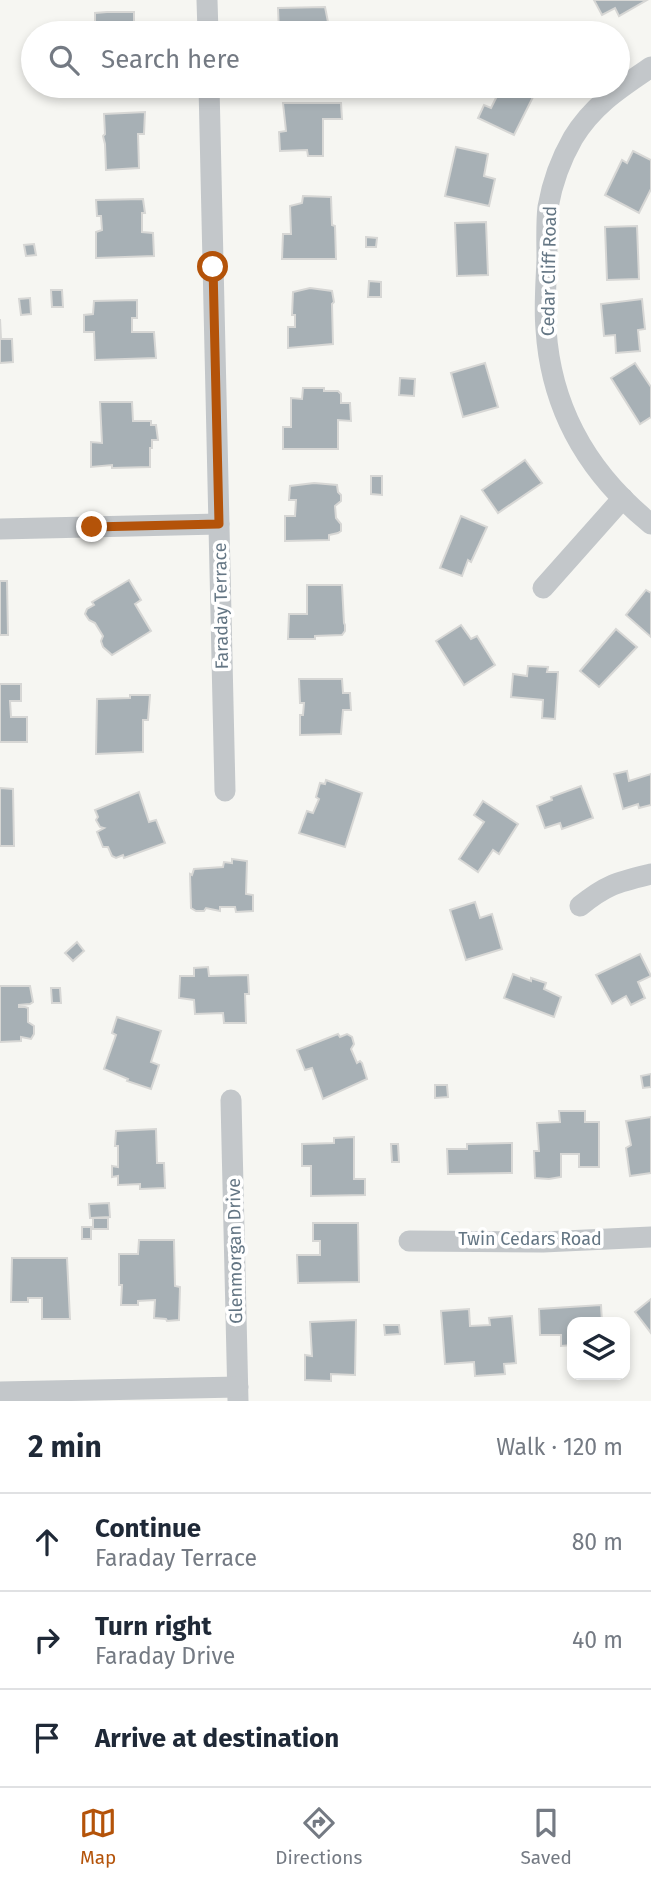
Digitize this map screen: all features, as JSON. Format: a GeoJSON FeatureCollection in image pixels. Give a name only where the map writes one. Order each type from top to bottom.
{"type":"FeatureCollection","features":[{"type":"Feature","properties":{"kind":"street"},"geometry":{"type":"LineString","coordinates":[[207,0],[208,21]]}},
{"type":"Feature","properties":{"kind":"street","name":"Cedar Cliff Road"},"geometry":{"type":"LineString","coordinates":[[630,81],[651,67]]}},
{"type":"Feature","properties":{"kind":"street","name":"Faraday Terrace"},"geometry":{"type":"LineString","coordinates":[[209,98],[225,791]]}},
{"type":"Feature","properties":{"kind":"street","name":"Cedar Cliff Road"},"geometry":{"type":"LineString","coordinates":[[606,98],[573,138],[557,172],[548,208],[545,328],[556,391],[572,430],[590,461],[651,524]]}},
{"type":"Feature","properties":{"kind":"street"},"geometry":{"type":"LineString","coordinates":[[543,588],[623,498]]}},
{"type":"Feature","properties":{"kind":"street"},"geometry":{"type":"LineString","coordinates":[[0,528],[219,524]]}},
{"type":"Feature","properties":{"kind":"street"},"geometry":{"type":"LineString","coordinates":[[580,906],[599,890],[614,883],[651,874]]}},
{"type":"Feature","properties":{"kind":"street","name":"Glenmorgan Drive"},"geometry":{"type":"LineString","coordinates":[[231,1100],[238,1394]]}},
{"type":"Feature","properties":{"kind":"street","name":"Twin Cedars Road"},"geometry":{"type":"LineString","coordinates":[[409,1241],[544,1242],[651,1237]]}},
{"type":"Feature","properties":{"kind":"street"},"geometry":{"type":"LineString","coordinates":[[0,1392],[238,1394]]}},
{"type":"Feature","properties":{"kind":"building"},"geometry":{"type":"Polygon","coordinates":[[[594,0],[647,0],[619,16],[615,8],[602,15],[594,0]]]}},
{"type":"Feature","properties":{"kind":"building"},"geometry":{"type":"Polygon","coordinates":[[[325,7],[328,21],[279,21],[278,8],[325,7]]]}},
{"type":"Feature","properties":{"kind":"building"},"geometry":{"type":"Polygon","coordinates":[[[134,12],[134,21],[95,21],[95,13],[134,12]]]}},
{"type":"Feature","properties":{"kind":"building"},"geometry":{"type":"Polygon","coordinates":[[[496,98],[532,98],[514,135],[478,118],[484,105],[491,108],[496,98]]]}},
{"type":"Feature","properties":{"kind":"building"},"geometry":{"type":"Polygon","coordinates":[[[283,103],[341,103],[342,119],[323,119],[323,156],[308,156],[307,150],[280,151],[279,132],[286,131],[283,103]]]}},
{"type":"Feature","properties":{"kind":"building"},"geometry":{"type":"Polygon","coordinates":[[[145,112],[144,134],[138,134],[139,168],[106,170],[104,114],[145,112]]]}},
{"type":"Feature","properties":{"kind":"building"},"geometry":{"type":"Polygon","coordinates":[[[456,147],[488,154],[484,176],[495,179],[489,206],[445,196],[456,147]]]}},
{"type":"Feature","properties":{"kind":"building"},"geometry":{"type":"Polygon","coordinates":[[[633,151],[651,160],[651,189],[639,213],[605,195],[622,160],[627,163],[633,151]]]}},
{"type":"Feature","properties":{"kind":"building"},"geometry":{"type":"Polygon","coordinates":[[[303,196],[331,197],[336,259],[282,259],[283,234],[291,234],[290,206],[302,203],[303,196]]]}},
{"type":"Feature","properties":{"kind":"building"},"geometry":{"type":"Polygon","coordinates":[[[143,199],[145,213],[142,213],[142,232],[153,233],[154,256],[96,258],[96,232],[102,230],[101,216],[97,216],[96,200],[143,199]]]}},
{"type":"Feature","properties":{"kind":"building"},"geometry":{"type":"Polygon","coordinates":[[[486,222],[488,275],[457,276],[455,223],[486,222]]]}},
{"type":"Feature","properties":{"kind":"building"},"geometry":{"type":"Polygon","coordinates":[[[637,226],[639,279],[607,280],[605,227],[637,226]]]}},
{"type":"Feature","properties":{"kind":"building"},"geometry":{"type":"Polygon","coordinates":[[[366,237],[377,238],[376,247],[366,247],[366,237]]]}},
{"type":"Feature","properties":{"kind":"building"},"geometry":{"type":"Polygon","coordinates":[[[34,244],[36,255],[26,256],[24,245],[34,244]]]}},
{"type":"Feature","properties":{"kind":"building"},"geometry":{"type":"Polygon","coordinates":[[[369,281],[381,282],[381,297],[368,297],[369,281]]]}},
{"type":"Feature","properties":{"kind":"building"},"geometry":{"type":"Polygon","coordinates":[[[310,288],[332,291],[333,344],[288,348],[288,327],[295,327],[295,315],[292,315],[293,292],[310,288]]]}},
{"type":"Feature","properties":{"kind":"building"},"geometry":{"type":"Polygon","coordinates":[[[51,290],[62,290],[63,307],[52,307],[51,290]]]}},
{"type":"Feature","properties":{"kind":"building"},"geometry":{"type":"Polygon","coordinates":[[[30,298],[31,314],[21,315],[19,299],[30,298]]]}},
{"type":"Feature","properties":{"kind":"building"},"geometry":{"type":"Polygon","coordinates":[[[642,299],[645,329],[638,330],[640,351],[616,353],[615,335],[604,336],[601,304],[642,299]]]}},
{"type":"Feature","properties":{"kind":"building"},"geometry":{"type":"Polygon","coordinates":[[[137,300],[137,318],[132,318],[132,332],[154,332],[156,358],[95,360],[94,332],[84,332],[84,315],[93,314],[94,301],[137,300]]]}},
{"type":"Feature","properties":{"kind":"building"},"geometry":{"type":"Polygon","coordinates":[[[0,319],[1,339],[12,339],[13,362],[0,363],[0,319]]]}},
{"type":"Feature","properties":{"kind":"building"},"geometry":{"type":"Polygon","coordinates":[[[485,363],[498,407],[463,417],[451,373],[485,363]]]}},
{"type":"Feature","properties":{"kind":"building"},"geometry":{"type":"Polygon","coordinates":[[[635,363],[651,387],[651,417],[640,424],[611,378],[635,363]]]}},
{"type":"Feature","properties":{"kind":"building"},"geometry":{"type":"Polygon","coordinates":[[[400,378],[415,379],[414,396],[399,395],[400,378]]]}},
{"type":"Feature","properties":{"kind":"building"},"geometry":{"type":"Polygon","coordinates":[[[303,388],[338,391],[341,394],[341,403],[350,403],[351,421],[338,420],[338,449],[283,449],[283,427],[291,427],[291,398],[302,399],[303,388]]]}},
{"type":"Feature","properties":{"kind":"building"},"geometry":{"type":"Polygon","coordinates":[[[100,402],[132,402],[133,421],[151,421],[151,425],[156,425],[158,440],[152,440],[150,467],[91,467],[91,442],[102,443],[100,402]]]}},
{"type":"Feature","properties":{"kind":"building"},"geometry":{"type":"Polygon","coordinates":[[[525,460],[542,483],[498,513],[482,490],[525,460]]]}},
{"type":"Feature","properties":{"kind":"building"},"geometry":{"type":"Polygon","coordinates":[[[371,476],[382,476],[382,495],[371,494],[371,476]]]}},
{"type":"Feature","properties":{"kind":"building"},"geometry":{"type":"Polygon","coordinates":[[[314,483],[337,485],[341,501],[335,506],[336,518],[341,524],[341,531],[329,535],[329,540],[285,541],[285,516],[295,516],[296,500],[289,500],[290,486],[314,483]]]}},
{"type":"Feature","properties":{"kind":"building"},"geometry":{"type":"Polygon","coordinates":[[[461,516],[487,527],[462,576],[440,568],[461,516]]]}},
{"type":"Feature","properties":{"kind":"building"},"geometry":{"type":"Polygon","coordinates":[[[129,580],[141,600],[135,604],[151,631],[112,655],[103,647],[103,636],[95,623],[85,614],[87,609],[94,605],[92,602],[129,580]]]}},
{"type":"Feature","properties":{"kind":"building"},"geometry":{"type":"Polygon","coordinates":[[[0,581],[7,581],[8,635],[0,635],[0,581]]]}},
{"type":"Feature","properties":{"kind":"building"},"geometry":{"type":"Polygon","coordinates":[[[307,585],[342,585],[345,631],[342,635],[288,639],[289,614],[307,614],[307,585]]]}},
{"type":"Feature","properties":{"kind":"building"},"geometry":{"type":"Polygon","coordinates":[[[646,590],[651,593],[651,637],[626,615],[646,590]]]}},
{"type":"Feature","properties":{"kind":"building"},"geometry":{"type":"Polygon","coordinates":[[[461,625],[471,639],[477,636],[495,665],[464,685],[436,641],[461,625]]]}},
{"type":"Feature","properties":{"kind":"building"},"geometry":{"type":"Polygon","coordinates":[[[616,629],[637,647],[599,687],[580,671],[616,629]]]}},
{"type":"Feature","properties":{"kind":"building"},"geometry":{"type":"Polygon","coordinates":[[[528,666],[548,667],[547,672],[558,672],[555,719],[542,718],[543,700],[511,697],[513,674],[527,676],[528,666]]]}},
{"type":"Feature","properties":{"kind":"building"},"geometry":{"type":"Polygon","coordinates":[[[299,679],[342,679],[343,693],[350,693],[351,710],[343,710],[341,734],[300,735],[300,715],[303,715],[304,703],[300,703],[299,679]]]}},
{"type":"Feature","properties":{"kind":"building"},"geometry":{"type":"Polygon","coordinates":[[[0,684],[21,684],[21,701],[10,701],[11,717],[27,717],[27,742],[0,742],[0,684]]]}},
{"type":"Feature","properties":{"kind":"building"},"geometry":{"type":"Polygon","coordinates":[[[130,695],[150,695],[148,720],[143,720],[143,752],[96,754],[97,699],[130,698],[130,695]]]}},
{"type":"Feature","properties":{"kind":"building"},"geometry":{"type":"Polygon","coordinates":[[[627,771],[629,781],[651,774],[651,805],[639,808],[638,804],[623,809],[614,774],[627,771]]]}},
{"type":"Feature","properties":{"kind":"building"},"geometry":{"type":"Polygon","coordinates":[[[326,780],[362,793],[345,847],[299,833],[307,811],[313,813],[319,799],[316,797],[320,783],[325,784],[326,780]]]}},
{"type":"Feature","properties":{"kind":"building"},"geometry":{"type":"Polygon","coordinates":[[[581,786],[593,818],[562,829],[560,823],[545,828],[537,806],[552,800],[551,797],[581,786]]]}},
{"type":"Feature","properties":{"kind":"building"},"geometry":{"type":"Polygon","coordinates":[[[0,788],[13,789],[14,846],[0,846],[0,788]]]}},
{"type":"Feature","properties":{"kind":"building"},"geometry":{"type":"Polygon","coordinates":[[[139,792],[149,822],[156,820],[165,843],[124,858],[123,855],[116,858],[108,847],[103,847],[97,832],[104,828],[100,827],[96,820],[98,817],[95,810],[139,792]]]}},
{"type":"Feature","properties":{"kind":"building"},"geometry":{"type":"Polygon","coordinates":[[[483,801],[518,824],[499,854],[493,850],[478,872],[459,859],[484,822],[474,815],[483,801]]]}},
{"type":"Feature","properties":{"kind":"building"},"geometry":{"type":"Polygon","coordinates":[[[232,859],[247,861],[246,894],[253,895],[253,911],[236,912],[235,907],[220,907],[220,911],[206,908],[204,911],[196,911],[191,908],[190,874],[192,875],[194,869],[223,867],[224,862],[232,863],[232,859]]]}},
{"type":"Feature","properties":{"kind":"building"},"geometry":{"type":"Polygon","coordinates":[[[475,902],[480,918],[492,914],[502,949],[466,960],[450,910],[475,902]]]}},
{"type":"Feature","properties":{"kind":"building"},"geometry":{"type":"Polygon","coordinates":[[[77,942],[84,951],[73,961],[65,953],[77,942]]]}},
{"type":"Feature","properties":{"kind":"building"},"geometry":{"type":"Polygon","coordinates":[[[640,954],[651,976],[638,982],[645,998],[631,1005],[626,996],[612,1004],[596,975],[640,954]]]}},
{"type":"Feature","properties":{"kind":"building"},"geometry":{"type":"Polygon","coordinates":[[[208,967],[209,976],[248,975],[249,994],[245,994],[246,1023],[224,1023],[223,1013],[195,1014],[194,1000],[179,998],[180,976],[194,976],[194,968],[208,967]]]}},
{"type":"Feature","properties":{"kind":"building"},"geometry":{"type":"Polygon","coordinates":[[[513,974],[546,983],[544,989],[561,997],[554,1017],[504,998],[513,974]]]}},
{"type":"Feature","properties":{"kind":"building"},"geometry":{"type":"Polygon","coordinates":[[[0,986],[30,986],[33,1002],[19,1007],[28,1008],[28,1022],[34,1026],[31,1039],[21,1037],[21,1041],[0,1042],[0,986]]]}},
{"type":"Feature","properties":{"kind":"building"},"geometry":{"type":"Polygon","coordinates":[[[51,988],[60,988],[61,1003],[52,1003],[51,988]]]}},
{"type":"Feature","properties":{"kind":"building"},"geometry":{"type":"Polygon","coordinates":[[[117,1017],[161,1031],[151,1062],[159,1065],[151,1089],[104,1069],[116,1035],[112,1033],[117,1017]]]}},
{"type":"Feature","properties":{"kind":"building"},"geometry":{"type":"Polygon","coordinates":[[[338,1034],[340,1037],[347,1034],[352,1037],[354,1044],[351,1049],[357,1063],[362,1063],[367,1079],[323,1099],[312,1068],[305,1070],[297,1050],[338,1034]]]}},
{"type":"Feature","properties":{"kind":"building"},"geometry":{"type":"Polygon","coordinates":[[[651,1074],[651,1087],[643,1088],[641,1076],[651,1074]]]}},
{"type":"Feature","properties":{"kind":"building"},"geometry":{"type":"Polygon","coordinates":[[[435,1085],[447,1085],[448,1097],[435,1098],[435,1085]]]}},
{"type":"Feature","properties":{"kind":"building"},"geometry":{"type":"Polygon","coordinates":[[[559,1111],[585,1111],[585,1122],[599,1122],[599,1167],[579,1167],[579,1154],[561,1154],[561,1177],[535,1178],[534,1151],[539,1151],[537,1123],[560,1122],[559,1111]]]}},
{"type":"Feature","properties":{"kind":"building"},"geometry":{"type":"Polygon","coordinates":[[[651,1117],[651,1173],[630,1176],[626,1148],[631,1145],[626,1121],[651,1117]]]}},
{"type":"Feature","properties":{"kind":"building"},"geometry":{"type":"Polygon","coordinates":[[[156,1129],[157,1163],[164,1163],[165,1188],[140,1189],[140,1184],[118,1185],[118,1176],[112,1177],[112,1166],[118,1167],[116,1131],[156,1129]]]}},
{"type":"Feature","properties":{"kind":"building"},"geometry":{"type":"Polygon","coordinates":[[[354,1137],[354,1179],[365,1179],[365,1195],[311,1196],[311,1166],[302,1166],[302,1144],[334,1143],[334,1138],[354,1137]]]}},
{"type":"Feature","properties":{"kind":"building"},"geometry":{"type":"Polygon","coordinates":[[[512,1143],[512,1173],[448,1174],[447,1149],[467,1149],[467,1144],[512,1143]]]}},
{"type":"Feature","properties":{"kind":"building"},"geometry":{"type":"Polygon","coordinates":[[[391,1144],[398,1144],[399,1162],[392,1162],[391,1144]]]}},
{"type":"Feature","properties":{"kind":"building"},"geometry":{"type":"Polygon","coordinates":[[[109,1203],[110,1217],[90,1218],[89,1204],[109,1203]]]}},
{"type":"Feature","properties":{"kind":"building"},"geometry":{"type":"Polygon","coordinates":[[[93,1218],[108,1218],[108,1229],[93,1229],[93,1218]]]}},
{"type":"Feature","properties":{"kind":"building"},"geometry":{"type":"Polygon","coordinates":[[[313,1223],[358,1223],[359,1282],[298,1283],[297,1255],[320,1255],[320,1241],[313,1241],[313,1223]]]}},
{"type":"Feature","properties":{"kind":"building"},"geometry":{"type":"Polygon","coordinates":[[[82,1227],[91,1227],[91,1239],[82,1239],[82,1227]]]}},
{"type":"Feature","properties":{"kind":"building"},"geometry":{"type":"Polygon","coordinates":[[[139,1240],[174,1240],[175,1286],[180,1287],[179,1320],[154,1318],[155,1300],[138,1301],[138,1305],[121,1305],[119,1254],[138,1254],[139,1240]]]}},
{"type":"Feature","properties":{"kind":"building"},"geometry":{"type":"Polygon","coordinates":[[[12,1258],[67,1258],[70,1319],[42,1319],[42,1298],[28,1298],[28,1302],[11,1302],[12,1258]]]}},
{"type":"Feature","properties":{"kind":"building"},"geometry":{"type":"Polygon","coordinates":[[[651,1299],[651,1333],[635,1312],[651,1299]]]}},
{"type":"Feature","properties":{"kind":"building"},"geometry":{"type":"Polygon","coordinates":[[[601,1305],[602,1317],[567,1317],[567,1345],[561,1346],[561,1335],[540,1335],[539,1309],[601,1305]]]}},
{"type":"Feature","properties":{"kind":"building"},"geometry":{"type":"Polygon","coordinates":[[[469,1309],[470,1326],[490,1325],[489,1318],[512,1316],[516,1363],[504,1364],[505,1374],[475,1376],[474,1362],[445,1364],[441,1311],[469,1309]]]}},
{"type":"Feature","properties":{"kind":"building"},"geometry":{"type":"Polygon","coordinates":[[[356,1320],[355,1375],[331,1374],[331,1381],[305,1380],[305,1355],[312,1356],[310,1322],[356,1320]]]}},
{"type":"Feature","properties":{"kind":"building"},"geometry":{"type":"Polygon","coordinates":[[[384,1325],[399,1325],[400,1334],[385,1335],[384,1325]]]}},
{"type":"Feature","properties":{"kind":"route"},"geometry":{"type":"LineString","coordinates":[[92,527],[219,524],[213,267]]}}]}
